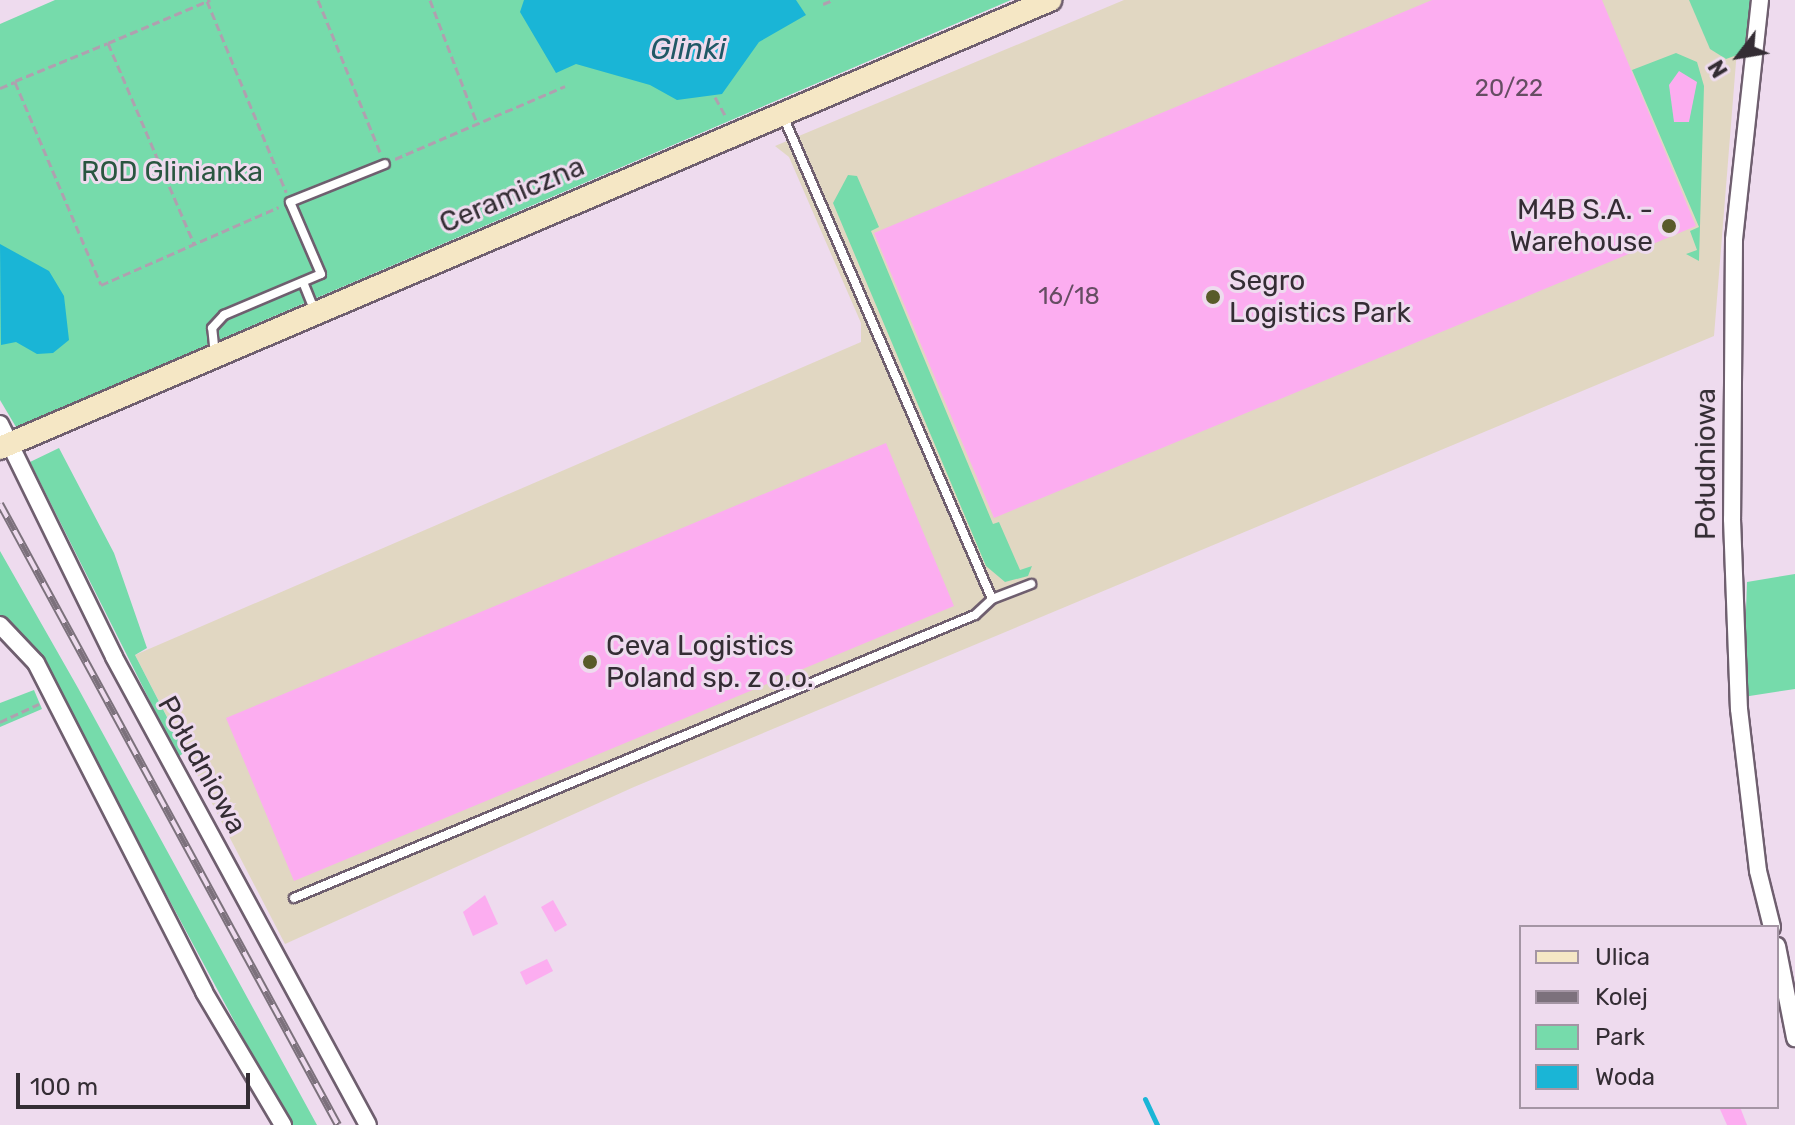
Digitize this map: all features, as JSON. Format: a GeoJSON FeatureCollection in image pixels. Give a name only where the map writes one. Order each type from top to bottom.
{"type":"FeatureCollection","features":[{"type":"Feature","properties":{"kind":"main road","name":"Ceramiczna"},"geometry":{"type":"LineString","coordinates":[[3,439],[215,355],[1050,0]]}},
{"type":"Feature","properties":{"kind":"street","name":"Południowa"},"geometry":{"type":"LineString","coordinates":[[1760,0],[1734,240],[1732,567],[1739,709],[1758,871],[1772,925]]}},
{"type":"Feature","properties":{"kind":"street","name":"Południowa"},"geometry":{"type":"LineString","coordinates":[[3,439],[114,657],[368,1125]]}},
{"type":"Feature","properties":{"kind":"street"},"geometry":{"type":"LineString","coordinates":[[0,625],[36,663],[204,992],[283,1125]]}},
{"type":"Feature","properties":{"kind":"street"},"geometry":{"type":"LineString","coordinates":[[1779,956],[1795,1038]]}},
{"type":"Feature","properties":{"kind":"lane"},"geometry":{"type":"LineString","coordinates":[[781,112],[992,599]]}},
{"type":"Feature","properties":{"kind":"lane"},"geometry":{"type":"LineString","coordinates":[[215,355],[212,328],[224,315],[321,274],[290,202],[385,164]]}},
{"type":"Feature","properties":{"kind":"lane"},"geometry":{"type":"LineString","coordinates":[[303,282],[315,312]]}},
{"type":"Feature","properties":{"kind":"lane"},"geometry":{"type":"LineString","coordinates":[[294,898],[975,615],[992,599],[1031,584]]}},
{"type":"Feature","properties":{"kind":"path"},"geometry":{"type":"LineString","coordinates":[[318,0],[385,164],[565,86]]}},
{"type":"Feature","properties":{"kind":"path"},"geometry":{"type":"LineString","coordinates":[[430,0],[477,123]]}},
{"type":"Feature","properties":{"kind":"path"},"geometry":{"type":"LineString","coordinates":[[823,4],[833,0]]}},
{"type":"Feature","properties":{"kind":"path"},"geometry":{"type":"LineString","coordinates":[[0,88],[208,1],[290,202],[101,285],[15,82]]}},
{"type":"Feature","properties":{"kind":"path"},"geometry":{"type":"LineString","coordinates":[[108,43],[194,244]]}},
{"type":"Feature","properties":{"kind":"path"},"geometry":{"type":"LineString","coordinates":[[715,97],[731,134]]}},
{"type":"Feature","properties":{"kind":"path"},"geometry":{"type":"LineString","coordinates":[[0,722],[54,698]]}},
{"type":"Feature","properties":{"kind":"shaded area"},"geometry":{"type":"Polygon","coordinates":[[[1124,0],[1741,0],[1714,336],[634,787],[285,944],[135,655],[861,342],[861,323],[789,157],[775,146],[1124,0]]]}},
{"type":"Feature","properties":{"kind":"green space","name":"ROD Glinianka"},"geometry":{"type":"Polygon","coordinates":[[[55,0],[1011,0],[16,427],[0,400],[0,24],[55,0]]]}},
{"type":"Feature","properties":{"kind":"green space"},"geometry":{"type":"Polygon","coordinates":[[[1689,0],[1754,0],[1748,51],[1726,59],[1710,49],[1689,0]]]}},
{"type":"Feature","properties":{"kind":"green space"},"geometry":{"type":"Polygon","coordinates":[[[1676,53],[1697,62],[1704,86],[1699,261],[1686,254],[1697,250],[1690,231],[1699,227],[1632,70],[1676,53]]]}},
{"type":"Feature","properties":{"kind":"green space"},"geometry":{"type":"Polygon","coordinates":[[[848,175],[857,176],[879,227],[871,231],[993,524],[999,522],[1020,570],[1032,566],[1028,576],[1005,582],[986,566],[833,203],[848,175]]]}},
{"type":"Feature","properties":{"kind":"green space"},"geometry":{"type":"Polygon","coordinates":[[[59,448],[114,553],[147,648],[135,655],[185,752],[178,757],[30,462],[59,448]]]}},
{"type":"Feature","properties":{"kind":"green space"},"geometry":{"type":"Polygon","coordinates":[[[0,551],[317,1125],[290,1125],[39,657],[0,615],[0,551]]]}},
{"type":"Feature","properties":{"kind":"green space"},"geometry":{"type":"Polygon","coordinates":[[[1795,574],[1795,689],[1743,697],[1747,582],[1795,574]]]}},
{"type":"Feature","properties":{"kind":"green space"},"geometry":{"type":"Polygon","coordinates":[[[34,690],[42,709],[0,727],[0,703],[34,690]]]}},
{"type":"Feature","properties":{"kind":"water","name":"Glinki"},"geometry":{"type":"Polygon","coordinates":[[[524,0],[796,0],[806,15],[759,42],[722,94],[677,100],[650,85],[576,64],[556,73],[520,12],[524,0]]]}},
{"type":"Feature","properties":{"kind":"water"},"geometry":{"type":"Polygon","coordinates":[[[0,244],[49,271],[64,296],[69,340],[53,353],[37,354],[16,342],[1,345],[0,244]]]}},
{"type":"Feature","properties":{"kind":"building","name":"Segro Logistics Park"},"geometry":{"type":"Polygon","coordinates":[[[1432,0],[1602,0],[1696,226],[994,518],[874,233],[1432,0]]]}},
{"type":"Feature","properties":{"kind":"building"},"geometry":{"type":"Polygon","coordinates":[[[1679,71],[1697,82],[1689,122],[1674,122],[1669,85],[1679,71]]]}},
{"type":"Feature","properties":{"kind":"building","name":"Ceva Logistics Poland sp. z o.o."},"geometry":{"type":"Polygon","coordinates":[[[886,443],[954,606],[294,881],[226,718],[886,443]]]}},
{"type":"Feature","properties":{"kind":"building"},"geometry":{"type":"Polygon","coordinates":[[[485,895],[498,924],[473,936],[463,912],[485,895]]]}},
{"type":"Feature","properties":{"kind":"building"},"geometry":{"type":"Polygon","coordinates":[[[553,900],[567,925],[555,932],[541,907],[553,900]]]}},
{"type":"Feature","properties":{"kind":"building"},"geometry":{"type":"Polygon","coordinates":[[[547,959],[553,971],[526,985],[520,972],[547,959]]]}},
{"type":"Feature","properties":{"kind":"building"},"geometry":{"type":"Polygon","coordinates":[[[1720,1109],[1741,1109],[1747,1125],[1727,1125],[1720,1109]]]}},
{"type":"Feature","properties":{"kind":"waterway"},"geometry":{"type":"LineString","coordinates":[[1145,1099],[1157,1125]]}},
{"type":"Feature","properties":{"kind":"railway"},"geometry":{"type":"LineString","coordinates":[[0,504],[338,1125]]}},
{"type":"Feature","properties":{"kind":"place","name":"M4B S.A. - Warehouse"},"geometry":{"type":"Point","coordinates":[1669,226]}},
{"type":"Feature","properties":{"kind":"place","name":"Segro Logistics Park"},"geometry":{"type":"Point","coordinates":[1213,297]}},
{"type":"Feature","properties":{"kind":"place","name":"Ceva Logistics Poland sp. z o.o."},"geometry":{"type":"Point","coordinates":[590,662]}}]}
